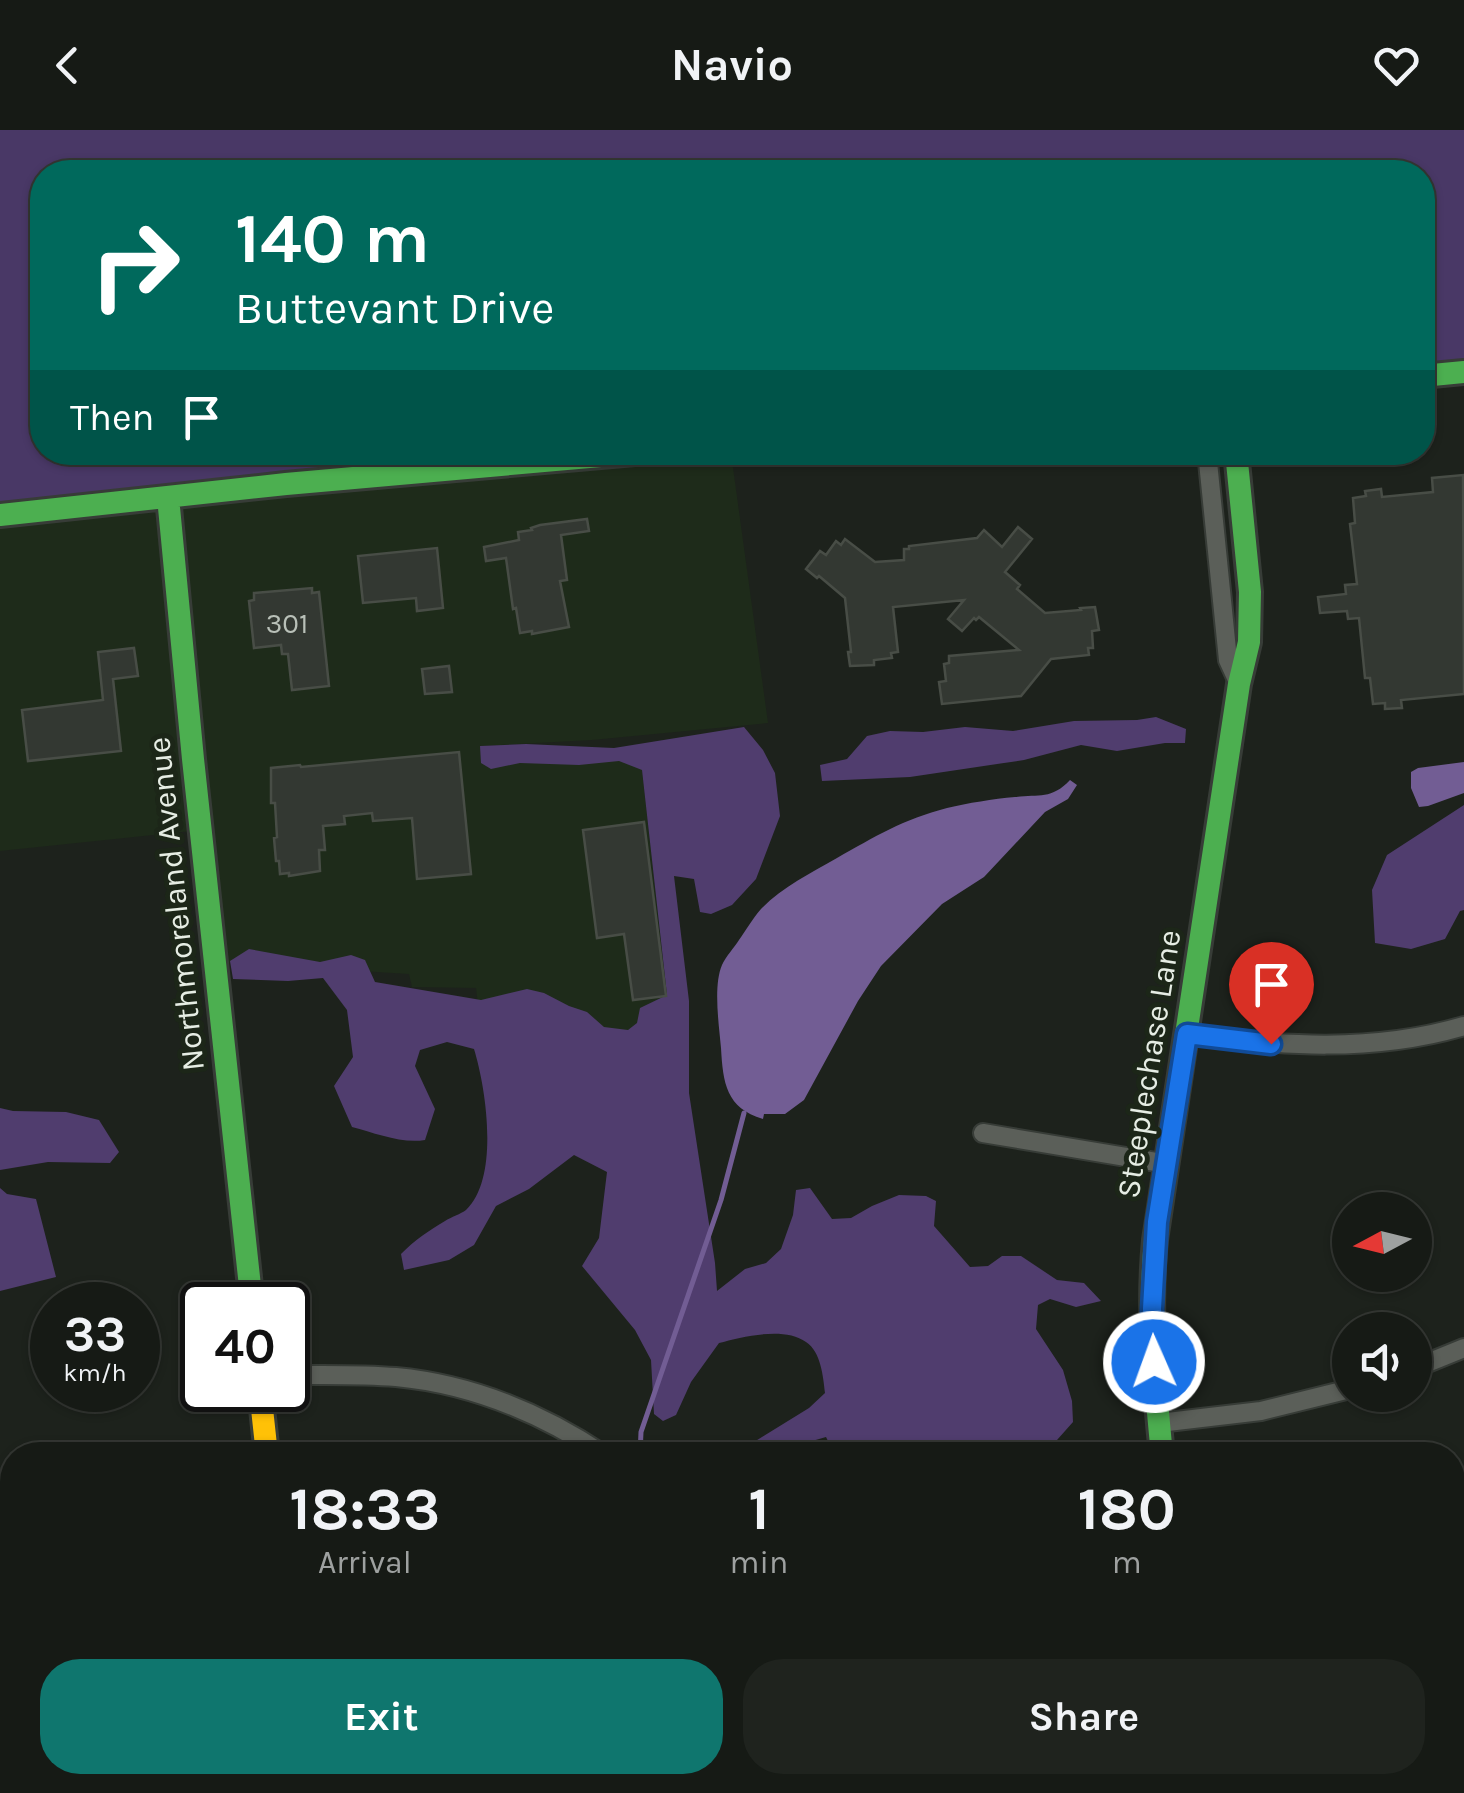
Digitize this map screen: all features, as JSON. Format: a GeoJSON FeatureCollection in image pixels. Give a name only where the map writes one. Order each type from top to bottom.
{"type":"FeatureCollection","features":[{"type":"Feature","properties":{"kind":"street"},"geometry":{"type":"LineString","coordinates":[[1435,375],[1464,372]]}},
{"type":"Feature","properties":{"kind":"street"},"geometry":{"type":"LineString","coordinates":[[0,515],[505,465]]}},
{"type":"Feature","properties":{"kind":"street","name":"Steeplechase Lane"},"geometry":{"type":"LineString","coordinates":[[1209,465],[1228,660],[1239,684]]}},
{"type":"Feature","properties":{"kind":"street","name":"Steeplechase Lane"},"geometry":{"type":"LineString","coordinates":[[1161,1442],[1152,1339],[1157,1222],[1239,684],[1249,642],[1250,592],[1237,465]]}},
{"type":"Feature","properties":{"kind":"street","name":"Northmoreland Avenue"},"geometry":{"type":"LineString","coordinates":[[168,496],[250,1282]]}},
{"type":"Feature","properties":{"kind":"street"},"geometry":{"type":"LineString","coordinates":[[1187,1034],[1321,1046],[1371,1044],[1464,1026]]}},
{"type":"Feature","properties":{"kind":"street"},"geometry":{"type":"LineString","coordinates":[[983,1133],[1168,1164]]}},
{"type":"Feature","properties":{"kind":"street"},"geometry":{"type":"LineString","coordinates":[[1432,1361],[1464,1348]]}},
{"type":"Feature","properties":{"kind":"street"},"geometry":{"type":"LineString","coordinates":[[310,1376],[398,1378],[463,1389],[533,1414],[581,1442]]}},
{"type":"Feature","properties":{"kind":"street"},"geometry":{"type":"LineString","coordinates":[[1159,1423],[1261,1411],[1332,1393]]}},
{"type":"Feature","properties":{"kind":"street"},"geometry":{"type":"LineString","coordinates":[[263,1412],[266,1442]]}},
{"type":"Feature","properties":{"kind":"shaded area"},"geometry":{"type":"Polygon","coordinates":[[[0,130],[1464,130],[1464,372],[1435,375],[1435,160],[30,160],[30,465],[521,465],[0,515],[0,130]]]}},
{"type":"Feature","properties":{"kind":"shaded area"},"geometry":{"type":"Polygon","coordinates":[[[517,465],[733,465],[768,723],[480,746],[636,750],[642,770],[667,996],[659,1032],[585,1040],[479,1014],[476,988],[412,987],[409,974],[215,962],[201,830],[0,851],[0,515],[517,465]]]}},
{"type":"Feature","properties":{"kind":"shaded area"},"geometry":{"type":"Polygon","coordinates":[[[1156,717],[1186,729],[1185,743],[1117,751],[1081,745],[1024,760],[910,777],[822,781],[820,765],[847,759],[867,736],[890,731],[965,727],[1013,731],[1074,721],[1156,717]]]}},
{"type":"Feature","properties":{"kind":"shaded area"},"geometry":{"type":"Polygon","coordinates":[[[744,727],[775,773],[780,816],[756,879],[732,905],[711,914],[700,912],[694,879],[674,876],[689,1001],[689,1093],[717,1291],[745,1269],[766,1263],[781,1249],[793,1215],[796,1190],[810,1188],[832,1219],[851,1218],[899,1195],[926,1196],[936,1201],[934,1226],[970,1267],[988,1266],[1002,1256],[1021,1256],[1057,1280],[1084,1283],[1101,1301],[1076,1307],[1050,1299],[1038,1305],[1036,1329],[1063,1370],[1072,1401],[1073,1422],[1055,1442],[828,1442],[826,1437],[809,1442],[754,1442],[809,1408],[825,1393],[820,1365],[811,1346],[786,1335],[763,1334],[719,1343],[691,1382],[676,1415],[663,1421],[654,1414],[651,1360],[635,1330],[582,1266],[599,1238],[607,1172],[574,1155],[529,1189],[496,1206],[474,1245],[449,1260],[404,1270],[401,1254],[427,1232],[466,1210],[483,1177],[487,1155],[486,1109],[474,1049],[447,1042],[420,1050],[415,1066],[435,1109],[425,1140],[398,1139],[352,1127],[334,1086],[353,1057],[347,1010],[323,978],[233,979],[230,961],[249,949],[320,962],[351,955],[365,960],[375,982],[481,1000],[527,989],[587,1012],[604,1027],[628,1030],[637,1023],[640,1008],[667,995],[642,770],[619,761],[579,765],[520,763],[491,769],[481,763],[480,746],[614,748],[744,727]]]}},
{"type":"Feature","properties":{"kind":"shaded area"},"geometry":{"type":"Polygon","coordinates":[[[1464,762],[1464,793],[1419,807],[1411,788],[1411,772],[1464,762]]]}},
{"type":"Feature","properties":{"kind":"shaded area"},"geometry":{"type":"Polygon","coordinates":[[[1070,780],[1077,785],[1068,799],[1045,812],[984,877],[942,904],[881,966],[804,1100],[785,1114],[764,1114],[763,1119],[734,1101],[723,1072],[717,1006],[719,974],[728,955],[769,901],[817,869],[917,818],[972,803],[1051,793],[1070,780]]]}},
{"type":"Feature","properties":{"kind":"shaded area"},"geometry":{"type":"Polygon","coordinates":[[[1464,805],[1464,910],[1445,939],[1411,949],[1375,943],[1372,890],[1387,855],[1464,805]]]}},
{"type":"Feature","properties":{"kind":"shaded area"},"geometry":{"type":"Polygon","coordinates":[[[0,1108],[66,1112],[99,1120],[119,1152],[110,1163],[48,1162],[0,1170],[0,1108]]]}},
{"type":"Feature","properties":{"kind":"shaded area"},"geometry":{"type":"Polygon","coordinates":[[[0,1188],[7,1194],[36,1199],[56,1277],[0,1291],[0,1188]]]}},
{"type":"Feature","properties":{"kind":"building"},"geometry":{"type":"Polygon","coordinates":[[[1463,475],[1464,694],[1401,700],[1402,708],[1385,709],[1385,703],[1373,704],[1370,678],[1365,678],[1359,618],[1348,619],[1347,611],[1320,613],[1318,597],[1346,594],[1345,585],[1357,584],[1350,524],[1355,523],[1353,498],[1381,489],[1382,497],[1433,492],[1432,478],[1463,475]]]}},
{"type":"Feature","properties":{"kind":"building"},"geometry":{"type":"Polygon","coordinates":[[[587,519],[589,531],[561,535],[567,580],[560,581],[569,627],[520,633],[506,558],[486,561],[484,547],[519,540],[518,532],[540,525],[587,519]]]}},
{"type":"Feature","properties":{"kind":"building"},"geometry":{"type":"Polygon","coordinates":[[[1018,527],[1032,539],[1005,572],[1020,585],[1017,589],[1045,613],[1095,607],[1099,630],[1092,631],[1093,648],[1088,648],[1089,655],[1051,659],[1021,696],[942,704],[939,682],[946,681],[944,664],[949,663],[949,656],[1019,650],[979,617],[962,631],[948,619],[964,600],[893,607],[898,652],[891,653],[892,658],[874,660],[874,665],[850,666],[845,598],[806,569],[820,551],[826,555],[836,541],[841,545],[845,539],[875,562],[904,560],[904,549],[909,546],[977,538],[984,530],[1002,547],[1018,527]]]}},
{"type":"Feature","properties":{"kind":"building"},"geometry":{"type":"Polygon","coordinates":[[[437,548],[443,608],[417,611],[416,598],[363,603],[358,556],[437,548]]]}},
{"type":"Feature","properties":{"kind":"building"},"geometry":{"type":"Polygon","coordinates":[[[312,588],[312,593],[319,592],[329,686],[292,690],[288,654],[282,654],[281,645],[254,648],[249,601],[254,600],[254,593],[312,588]]]}},
{"type":"Feature","properties":{"kind":"building"},"geometry":{"type":"Polygon","coordinates":[[[134,648],[138,676],[113,679],[121,751],[28,761],[22,710],[103,700],[98,652],[134,648]]]}},
{"type":"Feature","properties":{"kind":"building"},"geometry":{"type":"Polygon","coordinates":[[[449,666],[452,692],[425,694],[422,669],[449,666]]]}},
{"type":"Feature","properties":{"kind":"building"},"geometry":{"type":"Polygon","coordinates":[[[459,752],[471,874],[417,879],[412,818],[373,821],[372,813],[344,816],[345,824],[323,826],[325,850],[319,850],[320,871],[280,874],[271,768],[459,752]]]}},
{"type":"Feature","properties":{"kind":"building"},"geometry":{"type":"Polygon","coordinates":[[[644,822],[666,996],[633,1000],[624,934],[597,938],[583,830],[644,822]]]}},
{"type":"Feature","properties":{"kind":"waterway"},"geometry":{"type":"LineString","coordinates":[[641,1442],[721,1200],[744,1113]]}},
{"type":"Feature","properties":{"kind":"traffic: fast"},"geometry":{"type":"LineString","coordinates":[[1435,375],[1464,372]]}},
{"type":"Feature","properties":{"kind":"traffic: fast"},"geometry":{"type":"LineString","coordinates":[[0,515],[500,465]]}},
{"type":"Feature","properties":{"kind":"traffic: fast"},"geometry":{"type":"LineString","coordinates":[[1161,1442],[1152,1321],[1155,1240],[1239,684],[1249,642],[1250,592],[1237,465]]}},
{"type":"Feature","properties":{"kind":"traffic: fast"},"geometry":{"type":"LineString","coordinates":[[168,497],[250,1282]]}},
{"type":"Feature","properties":{"kind":"traffic: slow"},"geometry":{"type":"LineString","coordinates":[[262,1412],[266,1442]]}},
{"type":"Feature","properties":{"kind":"route"},"geometry":{"type":"LineString","coordinates":[[1154,1362],[1152,1309],[1157,1222],[1187,1034],[1271,1044]]}}]}
